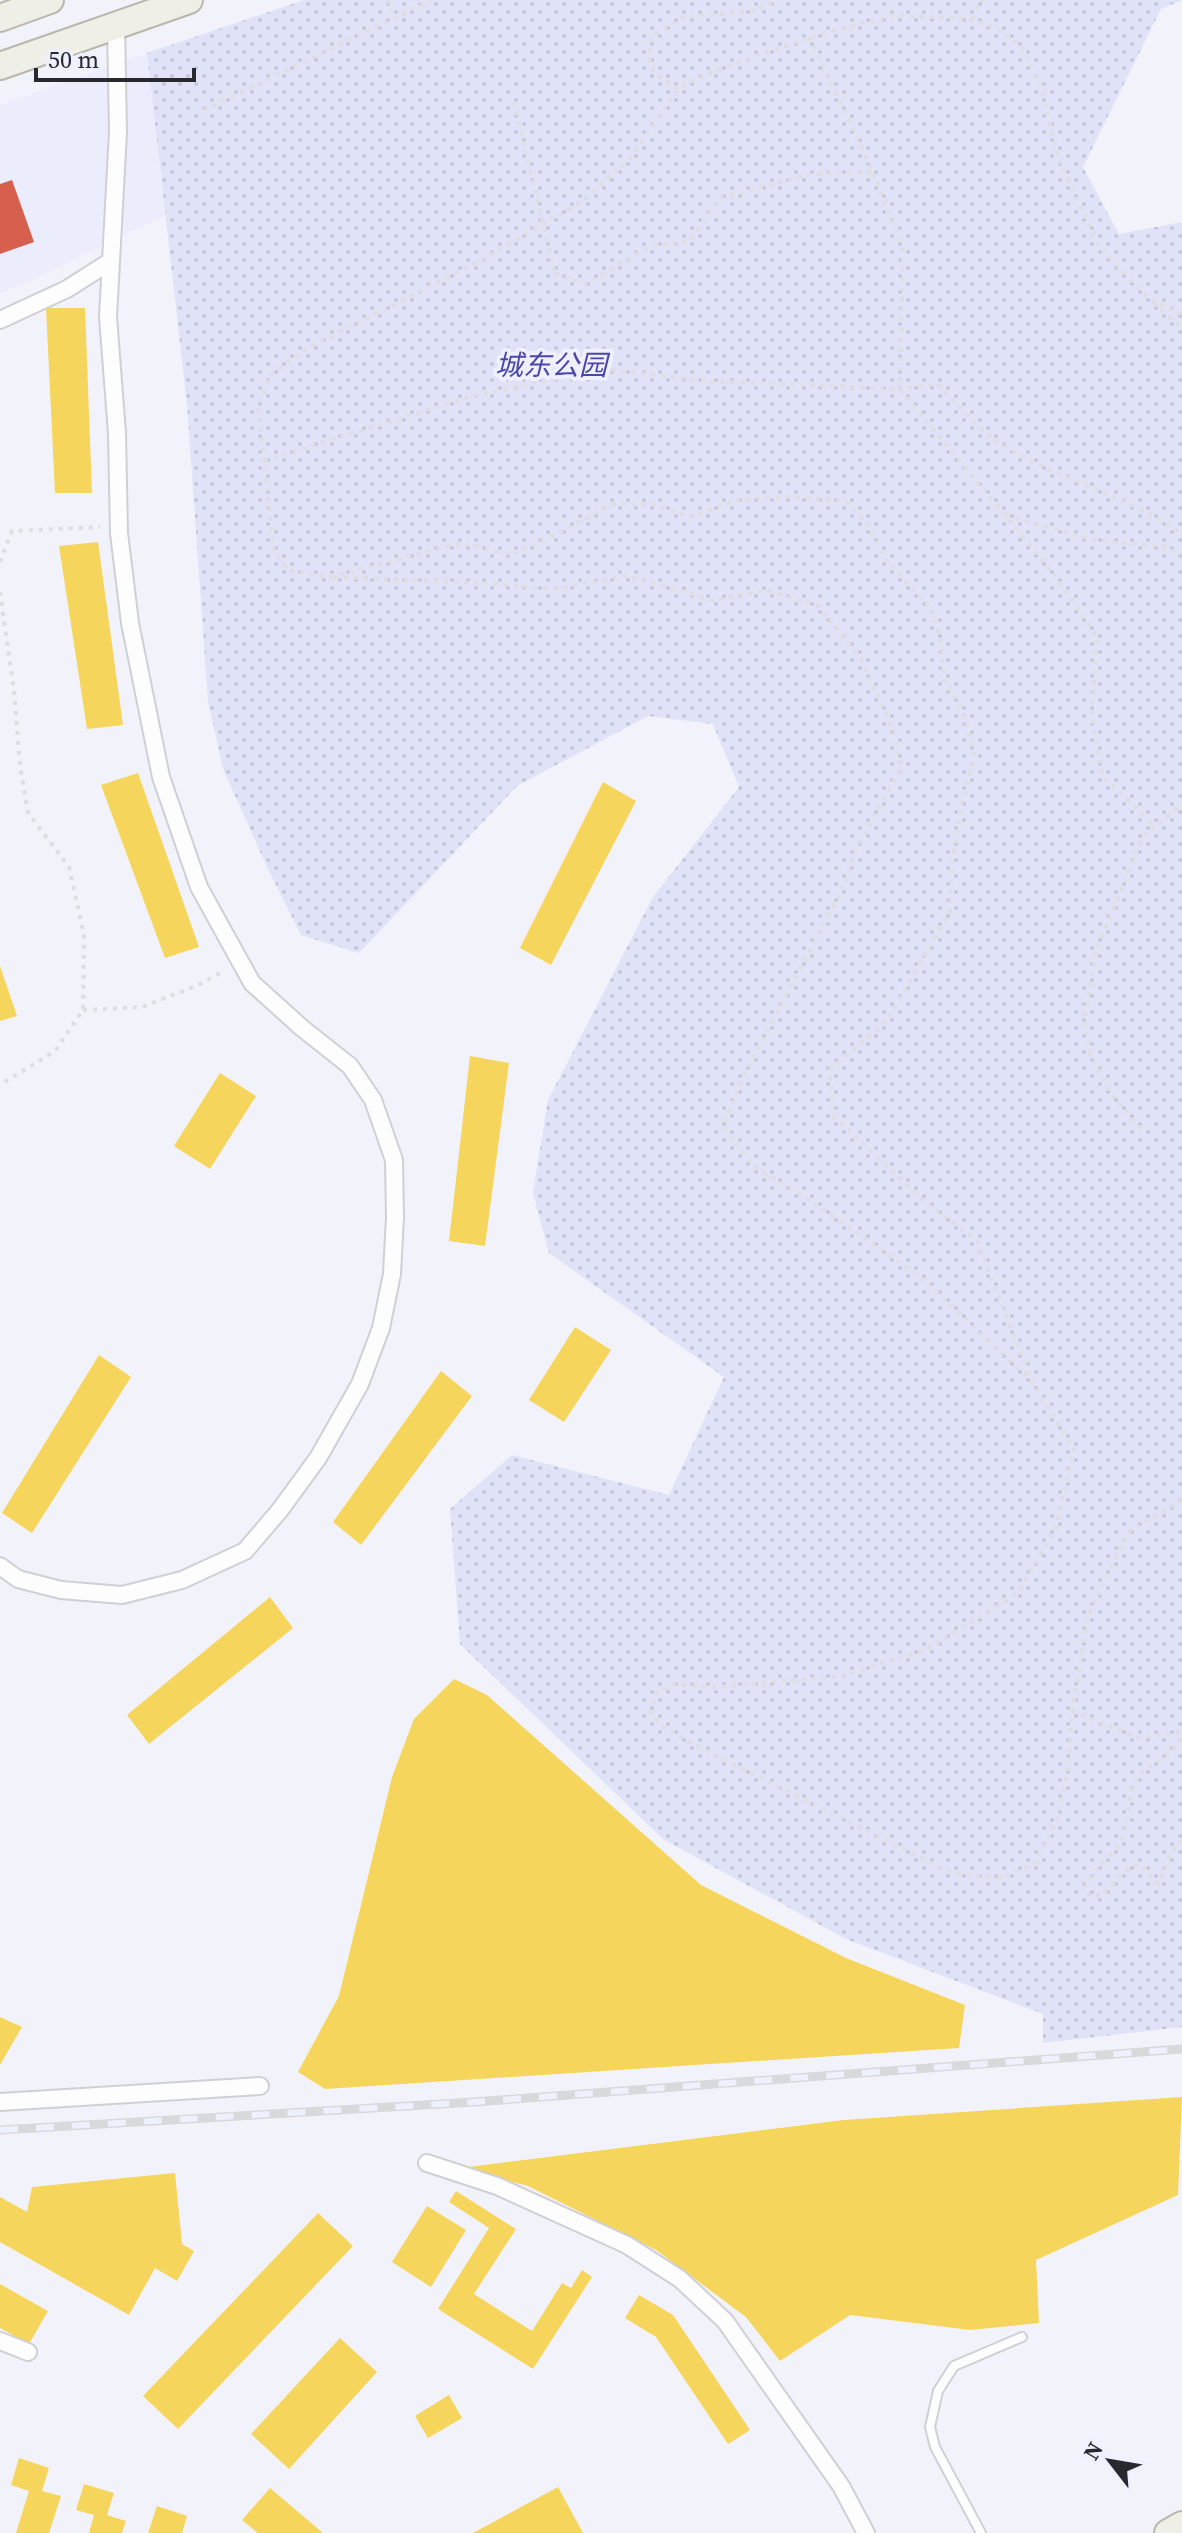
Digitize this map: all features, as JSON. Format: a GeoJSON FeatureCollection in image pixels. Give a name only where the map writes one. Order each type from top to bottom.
{"type":"FeatureCollection","features":[{"type":"Feature","properties":{"kind":"main road"},"geometry":{"type":"LineString","coordinates":[[0,18],[50,0]]}},
{"type":"Feature","properties":{"kind":"main road"},"geometry":{"type":"LineString","coordinates":[[0,66],[189,0]]}},
{"type":"Feature","properties":{"kind":"main road"},"geometry":{"type":"LineString","coordinates":[[1168,2533],[1182,2525]]}},
{"type":"Feature","properties":{"kind":"street"},"geometry":{"type":"LineString","coordinates":[[0,1566],[18,1579],[61,1590],[122,1595],[182,1580],[245,1551],[318,1458],[360,1384],[381,1328],[392,1274],[394,1160],[373,1100],[350,1066],[252,983],[199,887],[161,777],[130,623],[119,527],[117,433],[108,317],[118,132],[116,25]]}},
{"type":"Feature","properties":{"kind":"street"},"geometry":{"type":"LineString","coordinates":[[0,320],[67,289],[111,261]]}},
{"type":"Feature","properties":{"kind":"street"},"geometry":{"type":"LineString","coordinates":[[0,2102],[260,2086]]}},
{"type":"Feature","properties":{"kind":"street"},"geometry":{"type":"LineString","coordinates":[[427,2163],[497,2186],[627,2245],[680,2279],[725,2321],[841,2486],[866,2533]]}},
{"type":"Feature","properties":{"kind":"street"},"geometry":{"type":"LineString","coordinates":[[0,2341],[28,2352]]}},
{"type":"Feature","properties":{"kind":"lane"},"geometry":{"type":"LineString","coordinates":[[981,2533],[935,2447],[930,2427],[938,2391],[954,2366],[1022,2337]]}},
{"type":"Feature","properties":{"kind":"path"},"geometry":{"type":"LineString","coordinates":[[388,0],[395,18]]}},
{"type":"Feature","properties":{"kind":"path"},"geometry":{"type":"LineString","coordinates":[[204,110],[432,0]]}},
{"type":"Feature","properties":{"kind":"path"},"geometry":{"type":"LineString","coordinates":[[679,88],[657,76],[648,57],[652,36],[684,17],[754,11],[777,0]]}},
{"type":"Feature","properties":{"kind":"path"},"geometry":{"type":"LineString","coordinates":[[972,19],[981,0]]}},
{"type":"Feature","properties":{"kind":"path"},"geometry":{"type":"LineString","coordinates":[[1032,1381],[919,1276],[809,1200],[753,1166],[723,1126],[743,1077],[846,882],[855,850],[901,768],[894,732],[862,661],[819,606],[766,590],[713,600],[625,576],[555,589],[329,577],[290,571],[274,552],[258,407],[271,374],[304,350],[478,262],[582,201],[627,162],[679,88],[709,73],[810,37],[895,15],[972,19],[1001,31],[1022,47],[1041,86],[1058,157],[1097,244],[1150,300],[1182,328]]}},
{"type":"Feature","properties":{"kind":"path"},"geometry":{"type":"LineString","coordinates":[[810,37],[873,172],[903,249],[900,389],[1053,573],[1097,637],[1092,715],[1102,776],[1155,826]]}},
{"type":"Feature","properties":{"kind":"path"},"geometry":{"type":"LineString","coordinates":[[514,102],[555,274],[586,284],[650,246],[690,241],[720,198],[810,174],[873,172]]}},
{"type":"Feature","properties":{"kind":"path"},"geometry":{"type":"LineString","coordinates":[[1150,300],[1182,314]]}},
{"type":"Feature","properties":{"kind":"path"},"geometry":{"type":"LineString","coordinates":[[264,461],[472,396],[602,369],[707,381],[900,389],[937,384],[985,432],[1016,451],[1159,518],[1182,535]]}},
{"type":"Feature","properties":{"kind":"path"},"geometry":{"type":"LineString","coordinates":[[329,577],[462,543],[511,555],[569,528],[610,504],[653,504],[689,517],[741,499],[792,497],[846,501],[869,527],[887,562],[932,609],[941,645],[944,680],[963,712],[975,755],[963,799],[951,867],[950,911],[887,1021],[830,1069],[833,1116],[925,1202],[977,1241],[1032,1381],[1074,1449],[1056,1527],[1018,1593],[926,1650],[840,1676],[717,1687],[674,1684],[656,1693],[651,1711],[660,1725],[952,1873],[1002,1878],[1036,1863],[1057,1819],[1069,1764],[1072,1711],[1088,1616],[1127,1533],[1182,1500]]}},
{"type":"Feature","properties":{"kind":"path"},"geometry":{"type":"LineString","coordinates":[[1005,514],[1094,540],[1165,547],[1182,554]]}},
{"type":"Feature","properties":{"kind":"path"},"geometry":{"type":"LineString","coordinates":[[0,562],[12,531],[119,527]]}},
{"type":"Feature","properties":{"kind":"path"},"geometry":{"type":"LineString","coordinates":[[0,592],[28,813],[69,867],[84,935],[83,1010],[55,1051],[0,1085]]}},
{"type":"Feature","properties":{"kind":"path"},"geometry":{"type":"LineString","coordinates":[[1141,1129],[1113,1096],[1090,1054],[1084,1018],[1097,950],[1142,837],[1182,804]]}},
{"type":"Feature","properties":{"kind":"path"},"geometry":{"type":"LineString","coordinates":[[83,1010],[142,1007],[198,985],[240,963]]}},
{"type":"Feature","properties":{"kind":"path"},"geometry":{"type":"LineString","coordinates":[[1072,1711],[1139,1738],[1178,1732],[1182,1736],[1179,1745],[1145,1769],[1135,1781],[1127,1825],[1110,1856],[1087,1882],[1085,1889],[1090,1896],[1102,1895],[1131,1865],[1141,1865],[1147,1869],[1153,1881],[1159,1884],[1166,1861],[1182,1840]]}},
{"type":"Feature","properties":{"kind":"shaded area"},"geometry":{"type":"Polygon","coordinates":[[[147,53],[165,215],[0,293],[0,105],[147,53]]]}},
{"type":"Feature","properties":{"kind":"green space","name":"城东公园"},"geometry":{"type":"Polygon","coordinates":[[[304,0],[1182,0],[1161,9],[1083,167],[1119,234],[1182,222],[1182,2027],[1043,2043],[1043,2014],[846,1939],[663,1839],[460,1644],[450,1509],[512,1455],[669,1495],[724,1377],[549,1253],[533,1193],[548,1100],[653,897],[739,787],[713,724],[648,716],[517,786],[359,953],[301,935],[223,769],[208,701],[187,404],[147,53],[304,0]]]}},
{"type":"Feature","properties":{"kind":"building: Homes"},"geometry":{"type":"Polygon","coordinates":[[[46,308],[85,308],[92,493],[55,493],[46,308]]]}},
{"type":"Feature","properties":{"kind":"building: Homes"},"geometry":{"type":"Polygon","coordinates":[[[98,542],[123,725],[87,729],[59,546],[98,542]]]}},
{"type":"Feature","properties":{"kind":"building: Homes"},"geometry":{"type":"Polygon","coordinates":[[[138,773],[199,947],[165,958],[101,785],[138,773]]]}},
{"type":"Feature","properties":{"kind":"building: Homes"},"geometry":{"type":"Polygon","coordinates":[[[603,782],[636,801],[551,965],[520,948],[603,782]]]}},
{"type":"Feature","properties":{"kind":"building: Homes"},"geometry":{"type":"Polygon","coordinates":[[[0,966],[17,1016],[0,1021],[0,966]]]}},
{"type":"Feature","properties":{"kind":"building: Homes"},"geometry":{"type":"Polygon","coordinates":[[[470,1056],[509,1063],[485,1246],[449,1241],[470,1056]]]}},
{"type":"Feature","properties":{"kind":"building: Homes"},"geometry":{"type":"Polygon","coordinates":[[[220,1073],[256,1096],[210,1169],[174,1146],[220,1073]]]}},
{"type":"Feature","properties":{"kind":"building: Homes"},"geometry":{"type":"Polygon","coordinates":[[[575,1327],[611,1350],[564,1422],[529,1400],[575,1327]]]}},
{"type":"Feature","properties":{"kind":"building: Homes"},"geometry":{"type":"Polygon","coordinates":[[[99,1355],[131,1377],[32,1533],[2,1513],[99,1355]]]}},
{"type":"Feature","properties":{"kind":"building: Homes"},"geometry":{"type":"Polygon","coordinates":[[[441,1371],[472,1396],[361,1545],[333,1522],[441,1371]]]}},
{"type":"Feature","properties":{"kind":"building: Homes"},"geometry":{"type":"Polygon","coordinates":[[[270,1597],[293,1628],[149,1744],[127,1715],[270,1597]]]}},
{"type":"Feature","properties":{"kind":"building: Homes"},"geometry":{"type":"Polygon","coordinates":[[[454,1679],[487,1695],[701,1885],[846,1958],[965,2005],[959,2048],[325,2089],[298,2072],[339,1996],[392,1777],[414,1719],[454,1679]]]}},
{"type":"Feature","properties":{"kind":"building: Homes"},"geometry":{"type":"Polygon","coordinates":[[[0,2017],[22,2027],[0,2065],[0,2017]]]}},
{"type":"Feature","properties":{"kind":"building: Homes"},"geometry":{"type":"Polygon","coordinates":[[[1182,2097],[1178,2195],[1036,2260],[1039,2323],[970,2330],[850,2315],[780,2361],[746,2317],[656,2250],[528,2186],[460,2168],[844,2120],[1182,2097]]]}},
{"type":"Feature","properties":{"kind":"building: Homes"},"geometry":{"type":"Polygon","coordinates":[[[175,2173],[182,2244],[194,2251],[177,2281],[155,2268],[129,2315],[0,2242],[0,2197],[27,2212],[32,2187],[175,2173]]]}},
{"type":"Feature","properties":{"kind":"building: Homes"},"geometry":{"type":"Polygon","coordinates":[[[456,2191],[516,2229],[474,2294],[532,2331],[562,2283],[571,2288],[582,2270],[592,2277],[533,2369],[438,2309],[489,2228],[449,2202],[456,2191]]]}},
{"type":"Feature","properties":{"kind":"building: Homes"},"geometry":{"type":"Polygon","coordinates":[[[427,2206],[466,2230],[431,2287],[392,2262],[427,2206]]]}},
{"type":"Feature","properties":{"kind":"building: Homes"},"geometry":{"type":"Polygon","coordinates":[[[318,2213],[353,2246],[178,2429],[143,2396],[318,2213]]]}},
{"type":"Feature","properties":{"kind":"building: Homes"},"geometry":{"type":"Polygon","coordinates":[[[0,2284],[48,2311],[29,2344],[0,2328],[0,2284]]]}},
{"type":"Feature","properties":{"kind":"building: Homes"},"geometry":{"type":"Polygon","coordinates":[[[639,2295],[673,2315],[750,2430],[728,2444],[656,2337],[625,2318],[639,2295]]]}},
{"type":"Feature","properties":{"kind":"building: Homes"},"geometry":{"type":"Polygon","coordinates":[[[340,2338],[377,2372],[289,2469],[251,2434],[340,2338]]]}},
{"type":"Feature","properties":{"kind":"building: Homes"},"geometry":{"type":"Polygon","coordinates":[[[449,2395],[462,2418],[428,2438],[415,2416],[449,2395]]]}},
{"type":"Feature","properties":{"kind":"building: Homes"},"geometry":{"type":"Polygon","coordinates":[[[19,2458],[49,2468],[42,2491],[61,2496],[49,2533],[16,2533],[29,2491],[11,2485],[19,2458]]]}},
{"type":"Feature","properties":{"kind":"building: Homes"},"geometry":{"type":"Polygon","coordinates":[[[84,2484],[114,2493],[107,2515],[126,2521],[122,2533],[89,2533],[94,2515],[76,2510],[84,2484]]]}},
{"type":"Feature","properties":{"kind":"building: Homes"},"geometry":{"type":"Polygon","coordinates":[[[558,2487],[583,2533],[473,2533],[558,2487]]]}},
{"type":"Feature","properties":{"kind":"building: Homes"},"geometry":{"type":"Polygon","coordinates":[[[270,2488],[323,2533],[258,2533],[242,2520],[270,2488]]]}},
{"type":"Feature","properties":{"kind":"building: Homes"},"geometry":{"type":"Polygon","coordinates":[[[157,2506],[187,2516],[182,2533],[148,2533],[157,2506]]]}},
{"type":"Feature","properties":{"kind":"building: Shops"},"geometry":{"type":"Polygon","coordinates":[[[12,180],[34,242],[0,254],[0,184],[12,180]]]}},
{"type":"Feature","properties":{"kind":"railway"},"geometry":{"type":"LineString","coordinates":[[0,2130],[475,2102],[1182,2049]]}}]}
